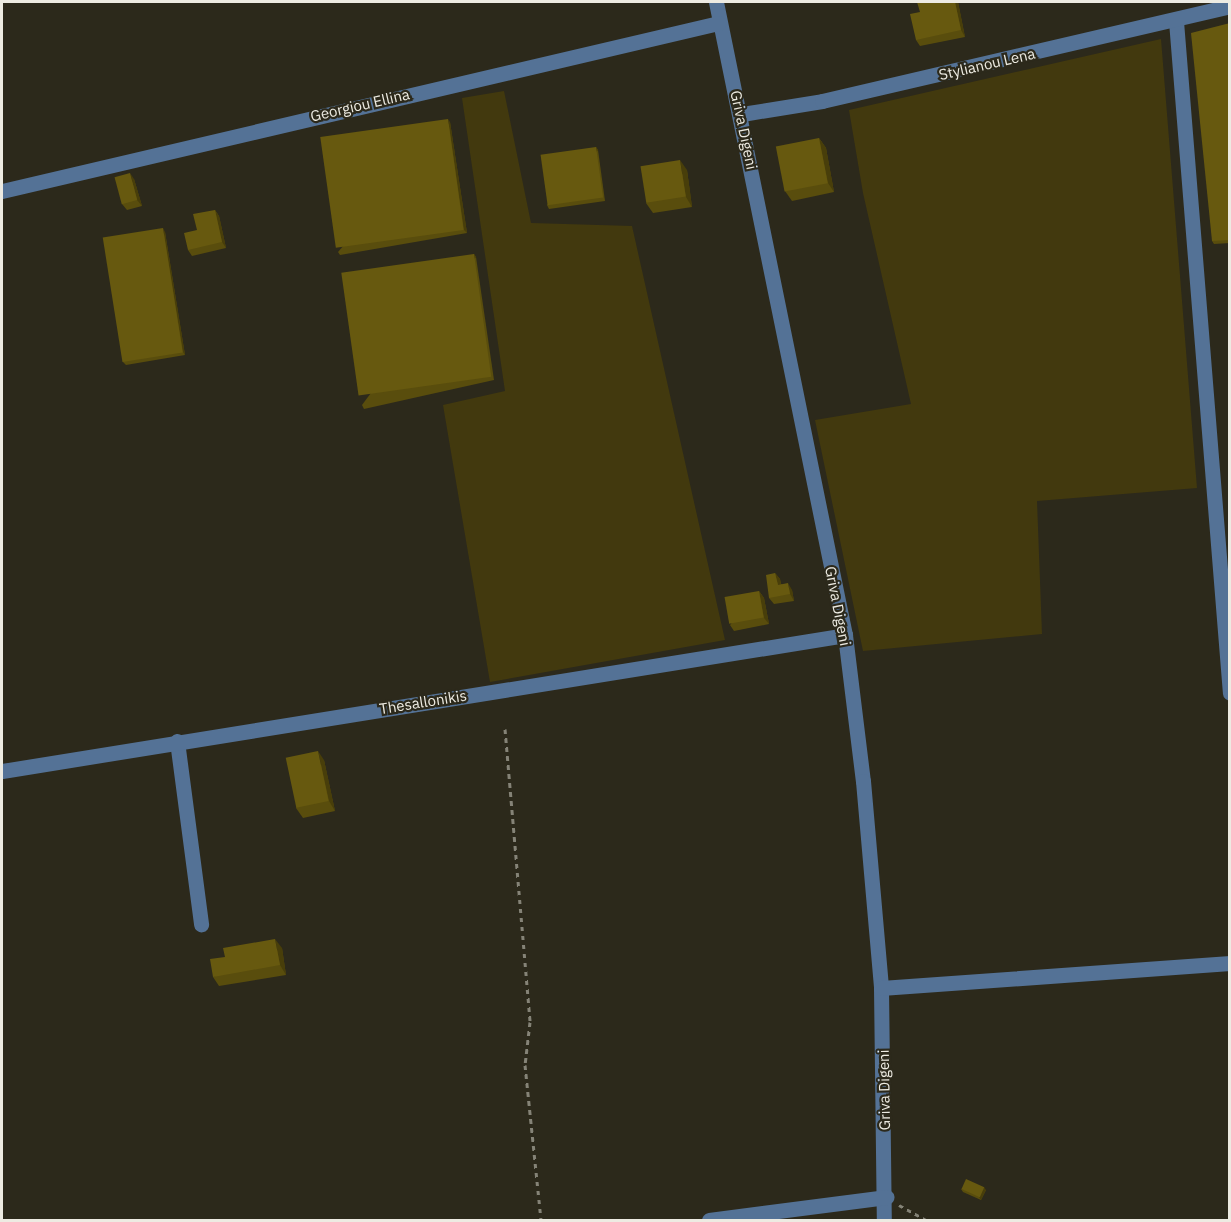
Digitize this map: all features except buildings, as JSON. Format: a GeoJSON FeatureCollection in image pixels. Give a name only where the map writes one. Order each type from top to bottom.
{"type":"FeatureCollection","features":[{"type":"Feature","properties":{"kind":"street","name":"Griva Digeni"},"geometry":{"type":"LineString","coordinates":[[716,2],[719,23],[742,114],[796,409],[845,635],[863,781],[881,988],[887,1197],[884,1221]]}},
{"type":"Feature","properties":{"kind":"street","name":"Stylianou Lena"},"geometry":{"type":"LineString","coordinates":[[742,114],[822,101],[1176,21],[1230,6]]}},
{"type":"Feature","properties":{"kind":"street"},"geometry":{"type":"LineString","coordinates":[[1176,21],[1230,693]]}},
{"type":"Feature","properties":{"kind":"street","name":"Georgiou Ellina"},"geometry":{"type":"LineString","coordinates":[[2,191],[719,23]]}},
{"type":"Feature","properties":{"kind":"street","name":"Thesallonikis"},"geometry":{"type":"LineString","coordinates":[[2,771],[845,635]]}},
{"type":"Feature","properties":{"kind":"street"},"geometry":{"type":"LineString","coordinates":[[177,741],[201,924]]}},
{"type":"Feature","properties":{"kind":"street"},"geometry":{"type":"LineString","coordinates":[[881,988],[1230,963]]}},
{"type":"Feature","properties":{"kind":"street"},"geometry":{"type":"LineString","coordinates":[[709,1221],[887,1197]]}},
{"type":"Feature","properties":{"kind":"path"},"geometry":{"type":"LineString","coordinates":[[506,729],[530,1022],[525,1065],[541,1221]]}},
{"type":"Feature","properties":{"kind":"path"},"geometry":{"type":"LineString","coordinates":[[887,1197],[926,1221]]}},
{"type":"Feature","properties":{"kind":"shaded area"},"geometry":{"type":"Polygon","coordinates":[[[1161,39],[1197,488],[1037,501],[1042,634],[863,651],[815,420],[911,404],[863,193],[849,110],[1161,39]]]}},
{"type":"Feature","properties":{"kind":"shaded area"},"geometry":{"type":"Polygon","coordinates":[[[504,91],[531,223],[632,226],[725,640],[490,682],[443,405],[505,391],[462,98],[504,91]]]}}]}
